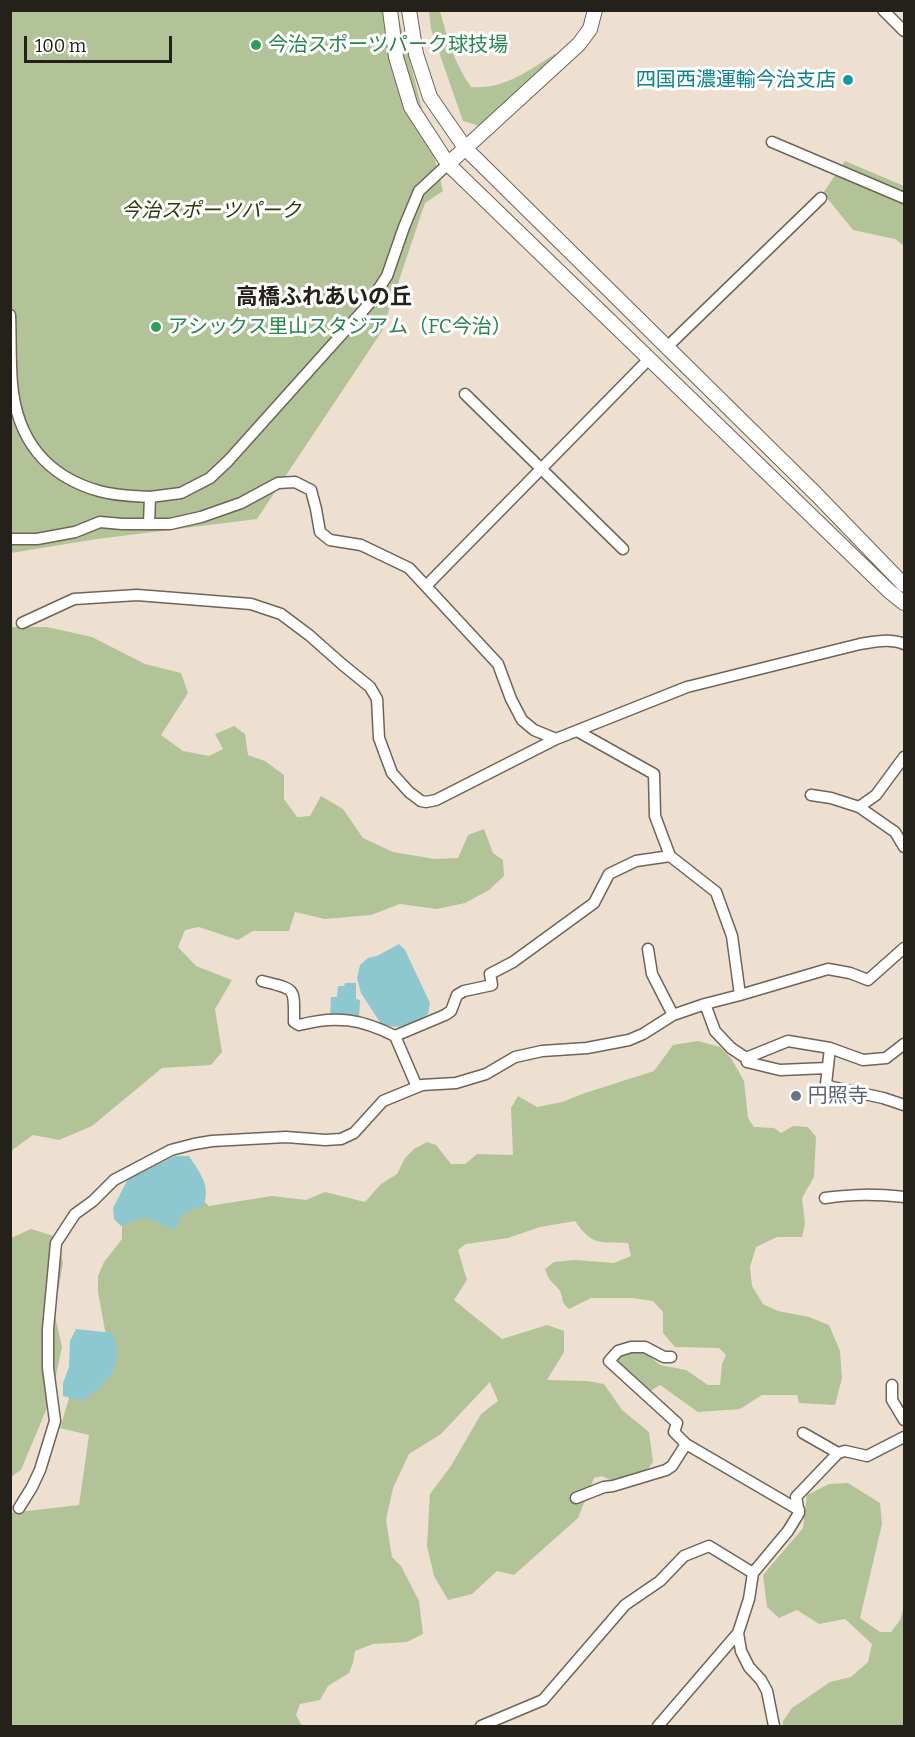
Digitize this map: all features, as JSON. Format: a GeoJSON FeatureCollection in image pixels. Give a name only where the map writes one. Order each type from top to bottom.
{"type":"FeatureCollection","features":[{"type":"Feature","properties":{"kind":"street"},"geometry":{"type":"LineString","coordinates":[[390,10],[396,57],[411,107],[447,164],[904,603]]}},
{"type":"Feature","properties":{"kind":"street"},"geometry":{"type":"LineString","coordinates":[[409,10],[416,54],[430,97],[466,149],[816,494],[904,585]]}},
{"type":"Feature","properties":{"kind":"street"},"geometry":{"type":"LineString","coordinates":[[10,315],[11,367],[15,400],[24,432],[43,461],[79,484],[100,492],[117,495],[150,497],[181,493],[210,478],[228,461],[368,305],[387,276],[419,191],[579,44],[590,29],[595,10]]}},
{"type":"Feature","properties":{"kind":"street"},"geometry":{"type":"LineString","coordinates":[[883,10],[904,31]]}},
{"type":"Feature","properties":{"kind":"street"},"geometry":{"type":"LineString","coordinates":[[772,142],[904,198]]}},
{"type":"Feature","properties":{"kind":"street"},"geometry":{"type":"LineString","coordinates":[[667,347],[821,198]]}},
{"type":"Feature","properties":{"kind":"street"},"geometry":{"type":"LineString","coordinates":[[427,585],[649,359]]}},
{"type":"Feature","properties":{"kind":"street"},"geometry":{"type":"LineString","coordinates":[[465,394],[623,549]]}},
{"type":"Feature","properties":{"kind":"street"},"geometry":{"type":"LineString","coordinates":[[10,539],[37,539],[75,532],[100,522],[170,524],[201,517],[241,503],[278,483],[295,482],[311,490],[320,532],[330,540],[361,545],[386,556],[409,568],[427,585],[498,664],[511,699],[522,720],[534,730],[556,739]]}},
{"type":"Feature","properties":{"kind":"street"},"geometry":{"type":"LineString","coordinates":[[149,524],[150,497]]}},
{"type":"Feature","properties":{"kind":"street"},"geometry":{"type":"LineString","coordinates":[[22,623],[74,599],[137,595],[251,604],[281,614],[370,687],[376,699],[379,738],[392,773],[409,792],[426,802],[436,800],[556,739],[687,687],[860,644],[897,641],[904,645]]}},
{"type":"Feature","properties":{"kind":"street"},"geometry":{"type":"LineString","coordinates":[[577,731],[654,774],[656,816],[670,856],[716,892],[732,936],[740,995]]}},
{"type":"Feature","properties":{"kind":"street"},"geometry":{"type":"LineString","coordinates":[[859,807],[876,795],[904,757]]}},
{"type":"Feature","properties":{"kind":"street"},"geometry":{"type":"LineString","coordinates":[[811,795],[831,798],[859,807],[895,832],[904,847]]}},
{"type":"Feature","properties":{"kind":"street"},"geometry":{"type":"LineString","coordinates":[[395,1036],[445,1015],[451,1011],[457,995],[464,991],[492,985],[490,974],[513,962],[594,903],[609,874],[636,861],[670,856]]}},
{"type":"Feature","properties":{"kind":"street"},"geometry":{"type":"LineString","coordinates":[[19,1508],[40,1470],[55,1421],[48,1368],[48,1329],[56,1243],[75,1214],[93,1201],[114,1180],[171,1150],[194,1144],[286,1137],[341,1139],[354,1133],[383,1101],[422,1085],[456,1083],[486,1074],[515,1057],[524,1055],[587,1048],[629,1040],[644,1034],[673,1015],[828,969],[850,973],[868,980],[904,948]]}},
{"type":"Feature","properties":{"kind":"street"},"geometry":{"type":"LineString","coordinates":[[648,949],[652,974],[673,1015]]}},
{"type":"Feature","properties":{"kind":"street"},"geometry":{"type":"LineString","coordinates":[[262,981],[288,988],[294,995],[294,1023],[299,1025],[320,1020],[340,1019],[374,1025],[395,1036],[417,1087]]}},
{"type":"Feature","properties":{"kind":"street"},"geometry":{"type":"LineString","coordinates":[[705,1004],[715,1031],[731,1048],[746,1058],[747,1062],[780,1070],[827,1068]]}},
{"type":"Feature","properties":{"kind":"street"},"geometry":{"type":"LineString","coordinates":[[746,1058],[788,1041],[830,1048],[863,1060],[886,1058],[904,1044]]}},
{"type":"Feature","properties":{"kind":"street"},"geometry":{"type":"LineString","coordinates":[[830,1048],[826,1084],[904,1105]]}},
{"type":"Feature","properties":{"kind":"street"},"geometry":{"type":"LineString","coordinates":[[825,1198],[862,1194],[904,1197]]}},
{"type":"Feature","properties":{"kind":"street"},"geometry":{"type":"LineString","coordinates":[[671,1356],[664,1357],[645,1347],[631,1347],[618,1351],[609,1361],[677,1423],[674,1432],[686,1444],[799,1510]]}},
{"type":"Feature","properties":{"kind":"street"},"geometry":{"type":"LineString","coordinates":[[892,1385],[892,1400],[904,1420]]}},
{"type":"Feature","properties":{"kind":"street"},"geometry":{"type":"LineString","coordinates":[[803,1433],[838,1453]]}},
{"type":"Feature","properties":{"kind":"street"},"geometry":{"type":"LineString","coordinates":[[658,1726],[738,1633],[749,1599],[753,1573],[788,1531],[799,1513],[796,1497],[838,1453],[845,1450],[867,1455],[904,1437]]}},
{"type":"Feature","properties":{"kind":"street"},"geometry":{"type":"LineString","coordinates":[[576,1498],[604,1487],[666,1470],[672,1466],[686,1444]]}},
{"type":"Feature","properties":{"kind":"street"},"geometry":{"type":"LineString","coordinates":[[482,1726],[543,1700],[625,1605],[660,1581],[684,1557],[710,1546],[753,1573]]}},
{"type":"Feature","properties":{"kind":"street"},"geometry":{"type":"LineString","coordinates":[[738,1633],[741,1652],[766,1691],[774,1726]]}},
{"type":"Feature","properties":{"kind":"green space","name":"今治スポーツパーク"},"geometry":{"type":"Polygon","coordinates":[[[10,11],[397,11],[443,191],[425,203],[382,331],[257,519],[97,539],[11,553],[10,11]]]}},
{"type":"Feature","properties":{"kind":"green space"},"geometry":{"type":"Polygon","coordinates":[[[429,11],[440,11],[456,60],[471,87],[505,82],[516,78],[555,54],[564,55],[483,127],[463,121],[431,29],[429,11]]]}},
{"type":"Feature","properties":{"kind":"green space"},"geometry":{"type":"Polygon","coordinates":[[[845,161],[904,186],[904,246],[895,239],[853,230],[823,193],[845,161]]]}},
{"type":"Feature","properties":{"kind":"green space"},"geometry":{"type":"Polygon","coordinates":[[[11,627],[47,627],[92,637],[145,664],[181,673],[188,693],[161,735],[183,751],[209,756],[223,749],[215,734],[234,726],[245,734],[248,755],[265,761],[284,775],[284,799],[297,817],[310,816],[321,796],[343,809],[363,838],[393,852],[435,859],[458,858],[468,835],[484,829],[493,853],[503,860],[504,876],[489,890],[465,903],[437,909],[400,904],[371,915],[325,919],[295,912],[289,931],[253,931],[238,940],[199,927],[185,930],[178,947],[196,966],[232,980],[215,1009],[222,1052],[211,1065],[162,1068],[92,1126],[59,1140],[33,1135],[11,1151],[11,627]]]}},
{"type":"Feature","properties":{"kind":"green space"},"geometry":{"type":"Polygon","coordinates":[[[698,1041],[720,1047],[731,1058],[744,1081],[748,1118],[754,1127],[774,1128],[781,1133],[793,1126],[808,1127],[816,1137],[814,1177],[802,1198],[805,1224],[802,1237],[777,1237],[756,1247],[750,1267],[752,1286],[763,1304],[778,1311],[809,1317],[829,1325],[840,1351],[842,1378],[835,1405],[799,1403],[797,1395],[762,1395],[740,1409],[698,1412],[660,1385],[646,1394],[612,1362],[619,1353],[632,1349],[646,1353],[660,1365],[686,1370],[708,1385],[720,1385],[722,1364],[726,1355],[719,1348],[675,1347],[663,1333],[663,1312],[653,1301],[632,1298],[591,1298],[569,1309],[545,1269],[554,1262],[575,1260],[614,1263],[631,1256],[628,1243],[610,1243],[592,1239],[575,1221],[540,1227],[508,1238],[466,1244],[458,1250],[467,1280],[454,1300],[502,1339],[547,1325],[564,1331],[564,1352],[547,1380],[587,1381],[604,1384],[622,1410],[649,1432],[653,1462],[645,1473],[614,1482],[602,1476],[594,1478],[578,1518],[514,1575],[497,1571],[472,1594],[448,1600],[434,1576],[427,1546],[430,1494],[451,1466],[481,1414],[498,1401],[490,1382],[441,1434],[409,1454],[393,1488],[386,1520],[392,1557],[401,1566],[419,1601],[423,1634],[407,1642],[373,1644],[355,1651],[349,1673],[328,1686],[320,1700],[300,1704],[296,1715],[302,1726],[11,1726],[10,1513],[79,1505],[89,1435],[60,1428],[70,1395],[108,1347],[98,1292],[98,1276],[104,1262],[122,1239],[122,1215],[202,1199],[209,1206],[272,1196],[306,1200],[325,1192],[365,1202],[381,1184],[397,1174],[405,1158],[414,1149],[427,1142],[436,1145],[451,1164],[465,1164],[477,1154],[513,1155],[511,1108],[518,1096],[537,1107],[562,1102],[654,1071],[673,1045],[698,1041]]]}},
{"type":"Feature","properties":{"kind":"green space"},"geometry":{"type":"Polygon","coordinates":[[[31,1229],[57,1237],[63,1263],[53,1307],[62,1347],[54,1391],[21,1470],[11,1477],[11,1238],[31,1229]]]}},
{"type":"Feature","properties":{"kind":"green space"},"geometry":{"type":"Polygon","coordinates":[[[848,1483],[880,1503],[882,1524],[860,1618],[880,1632],[891,1632],[900,1620],[904,1607],[904,1726],[783,1726],[783,1721],[792,1708],[830,1682],[851,1677],[868,1662],[872,1644],[845,1619],[819,1624],[797,1610],[779,1618],[767,1607],[763,1575],[803,1528],[807,1495],[829,1484],[848,1483]]]}},
{"type":"Feature","properties":{"kind":"water"},"geometry":{"type":"Polygon","coordinates":[[[399,944],[405,950],[430,1003],[428,1014],[422,1018],[406,1026],[394,1027],[381,1024],[361,993],[357,978],[360,965],[368,958],[377,956],[399,944]]]}},
{"type":"Feature","properties":{"kind":"water"},"geometry":{"type":"Polygon","coordinates":[[[345,983],[356,983],[356,999],[360,1000],[359,1018],[330,1016],[331,997],[337,997],[338,986],[344,986],[345,983]]]}},
{"type":"Feature","properties":{"kind":"water"},"geometry":{"type":"Polygon","coordinates":[[[175,1156],[189,1156],[200,1173],[206,1192],[203,1206],[180,1217],[176,1229],[168,1228],[148,1218],[138,1219],[121,1226],[114,1219],[113,1208],[128,1179],[175,1156]]]}},
{"type":"Feature","properties":{"kind":"water"},"geometry":{"type":"Polygon","coordinates":[[[76,1329],[113,1333],[117,1350],[117,1360],[111,1374],[82,1401],[63,1396],[63,1383],[69,1367],[70,1341],[76,1329]]]}},
{"type":"Feature","properties":{"kind":"place","name":"今治スポーツパーク球技場"},"geometry":{"type":"Point","coordinates":[256,45]}},
{"type":"Feature","properties":{"kind":"place","name":"四国西濃運輸今治支店"},"geometry":{"type":"Point","coordinates":[848,80]}},
{"type":"Feature","properties":{"kind":"place","name":"アシックス里山スタジアム（FC今治）"},"geometry":{"type":"Point","coordinates":[156,327]}},
{"type":"Feature","properties":{"kind":"place","name":"円照寺"},"geometry":{"type":"Point","coordinates":[796,1096]}},
{"type":"Feature","properties":{"kind":"district","name":"高橋ふれあいの丘"},"geometry":{"type":"Point","coordinates":[324,298]}}]}
